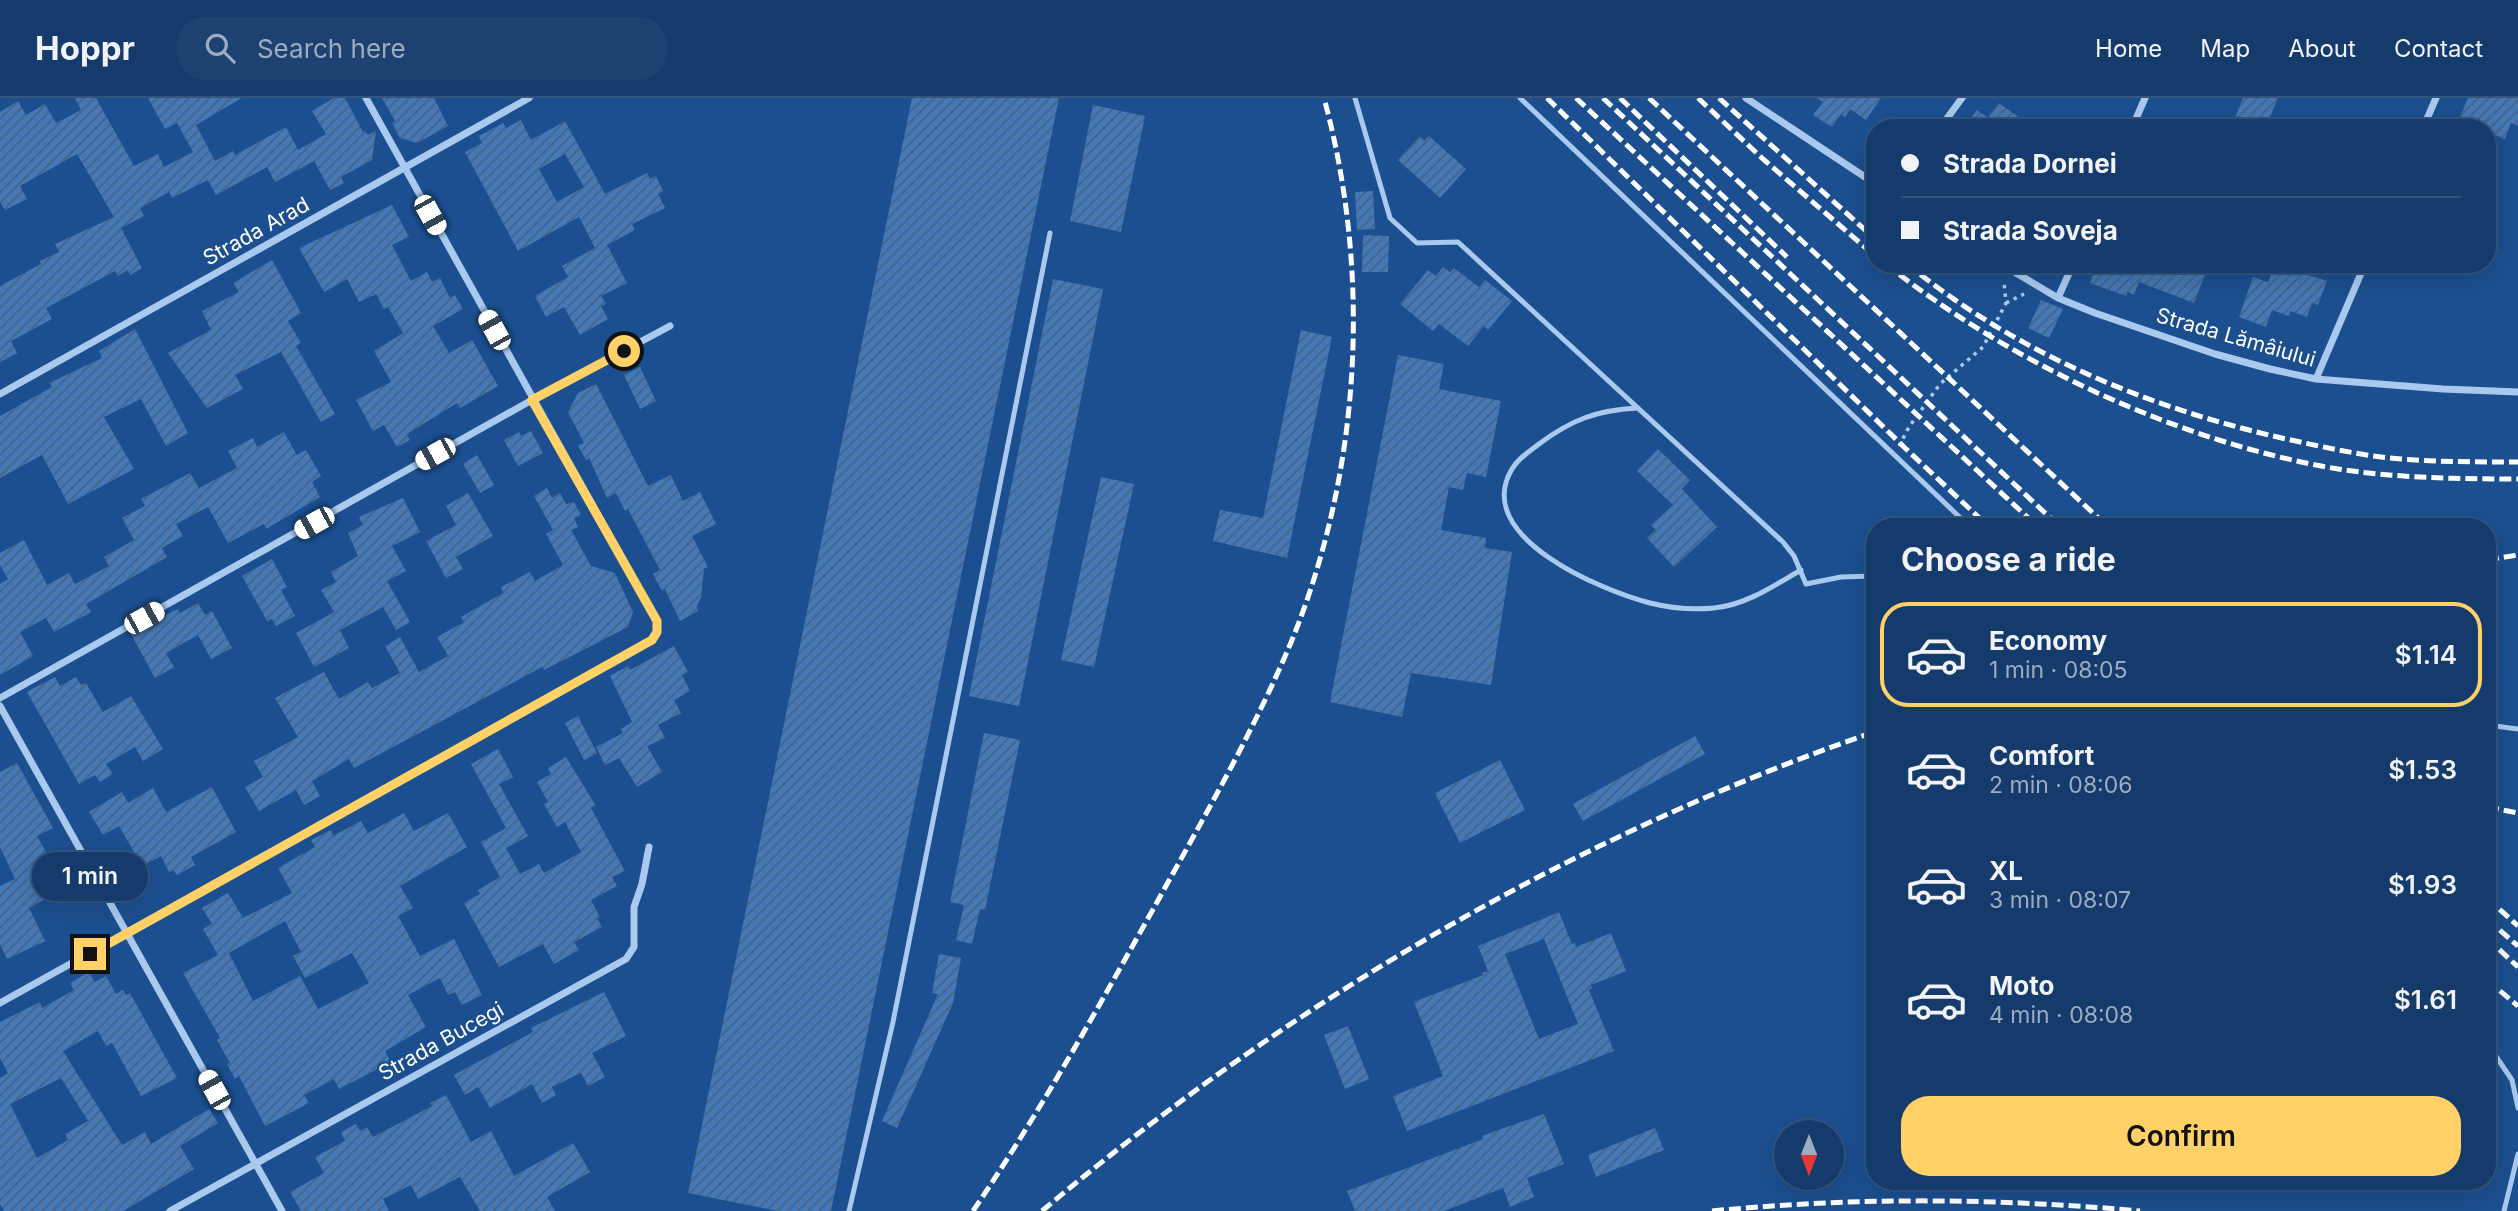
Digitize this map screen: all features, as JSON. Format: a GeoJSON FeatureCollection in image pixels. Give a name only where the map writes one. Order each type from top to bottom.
{"type":"FeatureCollection","features":[{"type":"Feature","properties":{"kind":"street"},"geometry":{"type":"LineString","coordinates":[[0,1003],[652,640],[657,632],[657,621],[366,98]]}},
{"type":"Feature","properties":{"kind":"street","name":"Strada Arad"},"geometry":{"type":"LineString","coordinates":[[0,394],[529,98]]}},
{"type":"Feature","properties":{"kind":"street"},"geometry":{"type":"LineString","coordinates":[[1746,98],[1866,178]]}},
{"type":"Feature","properties":{"kind":"street"},"geometry":{"type":"LineString","coordinates":[[1947,119],[1962,98]]}},
{"type":"Feature","properties":{"kind":"street"},"geometry":{"type":"LineString","coordinates":[[2137,119],[2146,98]]}},
{"type":"Feature","properties":{"kind":"street"},"geometry":{"type":"LineString","coordinates":[[2428,119],[2436,98]]}},
{"type":"Feature","properties":{"kind":"street","name":"Strada Lămâiului"},"geometry":{"type":"LineString","coordinates":[[2016,273],[2058,298],[2095,313],[2215,354],[2316,379],[2518,392]]}},
{"type":"Feature","properties":{"kind":"street"},"geometry":{"type":"LineString","coordinates":[[2058,298],[2069,273]]}},
{"type":"Feature","properties":{"kind":"street"},"geometry":{"type":"LineString","coordinates":[[2316,379],[2361,273]]}},
{"type":"Feature","properties":{"kind":"street"},"geometry":{"type":"LineString","coordinates":[[0,698],[532,400],[670,326]]}},
{"type":"Feature","properties":{"kind":"street"},"geometry":{"type":"LineString","coordinates":[[0,706],[282,1211]]}},
{"type":"Feature","properties":{"kind":"street","name":"Strada Bucegi"},"geometry":{"type":"LineString","coordinates":[[170,1211],[626,959],[634,947],[634,907],[642,884],[649,847]]}},
{"type":"Feature","properties":{"kind":"lane"},"geometry":{"type":"LineString","coordinates":[[1355,98],[1390,218],[1417,243],[1458,242],[1783,542],[1794,556],[1806,584],[1841,577],[1866,576]]}},
{"type":"Feature","properties":{"kind":"lane"},"geometry":{"type":"LineString","coordinates":[[1520,98],[1961,518]]}},
{"type":"Feature","properties":{"kind":"lane"},"geometry":{"type":"LineString","coordinates":[[849,1211],[896,1009],[1050,233]]}},
{"type":"Feature","properties":{"kind":"lane"},"geometry":{"type":"LineString","coordinates":[[1638,408],[1602,412],[1575,420],[1521,457],[1506,480],[1505,497],[1507,514],[1531,544],[1593,583],[1672,607],[1729,606],[1758,595],[1801,570]]}},
{"type":"Feature","properties":{"kind":"lane"},"geometry":{"type":"LineString","coordinates":[[2496,726],[2518,729]]}},
{"type":"Feature","properties":{"kind":"lane"},"geometry":{"type":"LineString","coordinates":[[2496,1056],[2512,1080],[2518,1105]]}},
{"type":"Feature","properties":{"kind":"lane"},"geometry":{"type":"LineString","coordinates":[[2504,1211],[2518,1154]]}},
{"type":"Feature","properties":{"kind":"path"},"geometry":{"type":"LineString","coordinates":[[1895,454],[1909,427],[1940,384],[1983,347],[2006,303],[2003,273]]}},
{"type":"Feature","properties":{"kind":"path"},"geometry":{"type":"LineString","coordinates":[[2006,303],[2038,286]]}},
{"type":"Feature","properties":{"kind":"building"},"geometry":{"type":"Polygon","coordinates":[[[75,98],[96,98],[134,166],[158,154],[164,167],[193,152],[177,123],[165,129],[148,98],[242,98],[196,125],[215,161],[233,151],[235,155],[286,127],[298,150],[326,134],[312,111],[334,98],[345,98],[363,132],[368,135],[376,131],[372,160],[341,177],[344,183],[330,190],[314,161],[275,182],[267,167],[216,195],[208,180],[172,198],[169,192],[140,208],[144,216],[121,228],[142,268],[130,275],[127,270],[118,276],[115,271],[46,308],[52,319],[11,341],[17,353],[0,362],[0,286],[59,252],[55,244],[114,217],[77,154],[20,186],[27,199],[5,210],[0,202],[0,112],[18,101],[26,115],[45,104],[56,123],[81,110],[75,98]]]}},
{"type":"Feature","properties":{"kind":"building"},"geometry":{"type":"Polygon","coordinates":[[[382,98],[434,98],[448,126],[417,143],[400,138],[392,123],[395,121],[382,98]]]}},
{"type":"Feature","properties":{"kind":"building"},"geometry":{"type":"Polygon","coordinates":[[[912,98],[1059,98],[831,1211],[778,1211],[688,1193],[912,98]]]}},
{"type":"Feature","properties":{"kind":"building"},"geometry":{"type":"Polygon","coordinates":[[[1817,98],[1881,98],[1866,120],[1850,109],[1845,117],[1841,114],[1832,127],[1813,115],[1823,102],[1817,98]]]}},
{"type":"Feature","properties":{"kind":"building"},"geometry":{"type":"Polygon","coordinates":[[[2243,98],[2278,98],[2269,119],[2235,119],[2243,98]]]}},
{"type":"Feature","properties":{"kind":"building"},"geometry":{"type":"Polygon","coordinates":[[[2468,98],[2518,98],[2518,126],[2511,123],[2505,139],[2496,136],[2496,119],[2459,119],[2468,98]]]}},
{"type":"Feature","properties":{"kind":"building"},"geometry":{"type":"Polygon","coordinates":[[[1999,103],[2021,119],[1993,119],[1989,116],[1999,103]]]}},
{"type":"Feature","properties":{"kind":"building"},"geometry":{"type":"Polygon","coordinates":[[[1093,105],[1145,116],[1121,232],[1070,221],[1093,105]]]}},
{"type":"Feature","properties":{"kind":"building"},"geometry":{"type":"Polygon","coordinates":[[[1977,110],[1990,119],[1970,119],[1977,110]]]}},
{"type":"Feature","properties":{"kind":"building"},"geometry":{"type":"Polygon","coordinates":[[[521,120],[531,140],[565,121],[605,194],[647,173],[650,179],[656,176],[663,191],[658,194],[665,208],[632,224],[635,230],[607,245],[627,283],[601,296],[606,304],[601,306],[608,319],[580,335],[564,307],[546,317],[535,296],[568,277],[562,266],[595,248],[579,217],[518,251],[465,152],[482,143],[479,136],[503,123],[506,128],[521,120]],[[565,154],[539,169],[557,202],[584,187],[565,154]]]}},
{"type":"Feature","properties":{"kind":"building"},"geometry":{"type":"Polygon","coordinates":[[[1420,136],[1424,141],[1429,136],[1466,169],[1440,198],[1398,160],[1420,136]]]}},
{"type":"Feature","properties":{"kind":"building"},"geometry":{"type":"Polygon","coordinates":[[[1373,191],[1375,229],[1357,230],[1355,192],[1373,191]]]}},
{"type":"Feature","properties":{"kind":"building"},"geometry":{"type":"Polygon","coordinates":[[[392,205],[409,237],[392,245],[411,281],[427,272],[432,282],[440,278],[450,298],[455,295],[463,309],[433,326],[449,353],[472,340],[498,386],[460,408],[457,403],[407,434],[410,440],[397,447],[384,425],[373,431],[356,400],[391,382],[374,351],[403,333],[388,307],[384,309],[376,294],[359,302],[347,279],[324,292],[299,248],[392,205]]]}},
{"type":"Feature","properties":{"kind":"building"},"geometry":{"type":"Polygon","coordinates":[[[1363,235],[1389,236],[1388,272],[1362,272],[1363,235]]]}},
{"type":"Feature","properties":{"kind":"building"},"geometry":{"type":"Polygon","coordinates":[[[272,260],[301,313],[288,321],[301,343],[296,346],[335,414],[321,422],[281,352],[235,375],[243,389],[207,408],[168,353],[211,330],[202,311],[239,292],[233,283],[272,260]]]}},
{"type":"Feature","properties":{"kind":"building"},"geometry":{"type":"Polygon","coordinates":[[[1443,267],[1450,272],[1454,268],[1479,287],[1485,280],[1512,301],[1488,330],[1484,326],[1468,346],[1439,324],[1433,331],[1400,304],[1428,270],[1436,276],[1443,267]]]}},
{"type":"Feature","properties":{"kind":"building"},"geometry":{"type":"Polygon","coordinates":[[[2094,273],[2206,273],[2194,303],[2139,282],[2134,295],[2128,292],[2126,296],[2090,283],[2094,273]]]}},
{"type":"Feature","properties":{"kind":"building"},"geometry":{"type":"Polygon","coordinates":[[[2272,273],[2302,273],[2327,281],[2318,305],[2312,303],[2307,317],[2290,311],[2289,316],[2272,310],[2266,327],[2239,317],[2253,277],[2268,282],[2272,273]]]}},
{"type":"Feature","properties":{"kind":"building"},"geometry":{"type":"Polygon","coordinates":[[[1053,279],[1103,289],[1019,706],[969,696],[1053,279]]]}},
{"type":"Feature","properties":{"kind":"building"},"geometry":{"type":"Polygon","coordinates":[[[2041,300],[2063,309],[2049,338],[2028,328],[2041,300]]]}},
{"type":"Feature","properties":{"kind":"building"},"geometry":{"type":"Polygon","coordinates":[[[135,329],[188,433],[166,446],[141,399],[104,417],[134,469],[68,504],[42,455],[0,478],[0,416],[52,387],[49,383],[102,358],[99,351],[135,329]]]}},
{"type":"Feature","properties":{"kind":"building"},"geometry":{"type":"Polygon","coordinates":[[[1301,330],[1332,337],[1287,558],[1213,541],[1220,510],[1263,518],[1301,330]]]}},
{"type":"Feature","properties":{"kind":"building"},"geometry":{"type":"Polygon","coordinates":[[[1398,355],[1444,364],[1439,389],[1501,401],[1486,477],[1467,473],[1463,490],[1449,487],[1441,530],[1486,538],[1485,548],[1512,552],[1491,685],[1411,673],[1402,717],[1330,702],[1398,355]]]}},
{"type":"Feature","properties":{"kind":"building"},"geometry":{"type":"Polygon","coordinates":[[[640,367],[656,401],[640,409],[624,375],[640,367]]]}},
{"type":"Feature","properties":{"kind":"building"},"geometry":{"type":"Polygon","coordinates":[[[596,384],[648,486],[671,475],[683,501],[700,492],[716,524],[692,536],[708,567],[704,569],[698,611],[680,621],[665,589],[662,591],[653,574],[660,570],[628,509],[625,511],[616,493],[607,498],[589,458],[586,460],[578,446],[584,443],[568,412],[578,393],[596,384]]]}},
{"type":"Feature","properties":{"kind":"building"},"geometry":{"type":"Polygon","coordinates":[[[531,431],[543,453],[518,466],[504,440],[519,432],[521,436],[531,431]]]}},
{"type":"Feature","properties":{"kind":"building"},"geometry":{"type":"Polygon","coordinates":[[[284,432],[297,455],[306,450],[321,476],[312,482],[320,497],[266,529],[264,524],[228,543],[208,507],[176,524],[183,536],[162,548],[167,557],[86,604],[91,612],[54,632],[46,618],[20,632],[33,656],[0,675],[0,584],[8,579],[0,565],[0,553],[24,540],[47,585],[69,573],[75,584],[109,566],[104,557],[134,540],[122,518],[145,506],[141,499],[190,473],[199,488],[237,468],[228,451],[253,438],[257,447],[284,432]]]}},
{"type":"Feature","properties":{"kind":"building"},"geometry":{"type":"Polygon","coordinates":[[[1658,449],[1690,480],[1682,489],[1717,527],[1674,567],[1647,538],[1656,530],[1651,525],[1673,505],[1637,471],[1658,449]]]}},
{"type":"Feature","properties":{"kind":"building"},"geometry":{"type":"Polygon","coordinates":[[[477,455],[494,485],[480,493],[463,464],[477,455]]]}},
{"type":"Feature","properties":{"kind":"building"},"geometry":{"type":"Polygon","coordinates":[[[1101,477],[1134,484],[1094,667],[1061,660],[1101,477]]]}},
{"type":"Feature","properties":{"kind":"building"},"geometry":{"type":"Polygon","coordinates":[[[547,488],[552,498],[560,493],[566,504],[574,502],[581,515],[574,518],[578,527],[571,530],[591,566],[615,573],[633,612],[628,627],[544,670],[542,667],[354,768],[349,759],[312,781],[320,796],[304,805],[296,790],[259,811],[245,787],[263,777],[254,761],[298,737],[275,698],[324,672],[339,699],[368,682],[372,688],[400,673],[385,646],[400,637],[419,672],[448,656],[437,637],[464,622],[461,617],[503,593],[501,587],[530,572],[535,581],[563,565],[546,534],[553,530],[534,496],[547,488]]]}},
{"type":"Feature","properties":{"kind":"building"},"geometry":{"type":"Polygon","coordinates":[[[468,493],[493,536],[456,557],[463,569],[446,578],[426,541],[456,525],[446,506],[468,493]]]}},
{"type":"Feature","properties":{"kind":"building"},"geometry":{"type":"Polygon","coordinates":[[[403,498],[420,532],[392,546],[406,571],[387,581],[410,622],[396,630],[383,607],[340,630],[349,648],[314,667],[296,633],[334,612],[321,590],[336,582],[331,572],[358,556],[348,533],[363,525],[359,517],[403,498]]]}},
{"type":"Feature","properties":{"kind":"building"},"geometry":{"type":"Polygon","coordinates":[[[272,559],[287,587],[281,590],[295,616],[276,626],[272,619],[267,621],[242,576],[272,559]]]}},
{"type":"Feature","properties":{"kind":"building"},"geometry":{"type":"Polygon","coordinates":[[[198,603],[205,615],[212,611],[232,648],[211,659],[198,635],[166,653],[174,667],[155,678],[130,632],[178,609],[180,613],[198,603]]]}},
{"type":"Feature","properties":{"kind":"building"},"geometry":{"type":"Polygon","coordinates":[[[674,646],[688,672],[682,675],[690,691],[674,700],[681,713],[658,725],[665,738],[647,746],[662,772],[637,787],[619,758],[605,765],[596,747],[623,733],[621,729],[632,722],[610,676],[628,666],[630,670],[674,646]]]}},
{"type":"Feature","properties":{"kind":"building"},"geometry":{"type":"Polygon","coordinates":[[[55,677],[60,686],[76,677],[81,685],[86,683],[103,712],[131,696],[163,749],[143,761],[135,747],[106,764],[113,774],[100,782],[95,775],[79,784],[27,692],[55,677]]]}},
{"type":"Feature","properties":{"kind":"building"},"geometry":{"type":"Polygon","coordinates":[[[578,716],[597,753],[584,760],[565,723],[578,716]]]}},
{"type":"Feature","properties":{"kind":"building"},"geometry":{"type":"Polygon","coordinates":[[[984,733],[1020,740],[985,910],[980,909],[972,944],[956,940],[964,905],[950,902],[984,733]]]}},
{"type":"Feature","properties":{"kind":"building"},"geometry":{"type":"Polygon","coordinates":[[[1695,736],[1705,754],[1583,821],[1573,804],[1695,736]]]}},
{"type":"Feature","properties":{"kind":"building"},"geometry":{"type":"Polygon","coordinates":[[[498,749],[513,777],[499,784],[528,836],[506,848],[520,874],[539,864],[544,873],[581,852],[565,822],[557,827],[544,804],[548,802],[537,782],[551,774],[548,768],[566,757],[596,806],[591,808],[625,871],[612,877],[617,886],[591,900],[602,927],[574,942],[579,950],[554,964],[543,944],[499,967],[464,903],[480,894],[478,890],[500,877],[481,842],[506,828],[471,764],[498,749]]]}},
{"type":"Feature","properties":{"kind":"building"},"geometry":{"type":"Polygon","coordinates":[[[1500,760],[1525,810],[1460,843],[1435,793],[1500,760]]]}},
{"type":"Feature","properties":{"kind":"building"},"geometry":{"type":"Polygon","coordinates":[[[17,763],[53,828],[37,836],[52,863],[59,858],[65,867],[70,864],[83,887],[70,894],[66,887],[29,908],[45,941],[7,959],[0,944],[0,886],[15,879],[0,847],[0,772],[17,763]]]}},
{"type":"Feature","properties":{"kind":"building"},"geometry":{"type":"Polygon","coordinates":[[[212,787],[236,832],[191,857],[195,865],[177,875],[173,870],[169,872],[161,856],[142,866],[119,826],[103,835],[89,812],[122,792],[128,803],[153,788],[166,812],[212,787]]]}},
{"type":"Feature","properties":{"kind":"building"},"geometry":{"type":"Polygon","coordinates":[[[404,813],[414,831],[448,813],[467,847],[400,886],[413,908],[398,916],[420,956],[454,939],[482,995],[462,1005],[455,992],[448,995],[440,978],[408,995],[426,1027],[385,1051],[391,1062],[339,1089],[334,1079],[304,1095],[309,1103],[265,1126],[239,1076],[235,1079],[227,1064],[230,1063],[217,1040],[220,1038],[183,973],[218,955],[203,929],[212,924],[202,908],[228,893],[243,918],[292,893],[278,868],[315,847],[311,840],[331,830],[333,836],[361,821],[368,833],[404,813]],[[285,921],[229,953],[253,1001],[300,976],[318,1009],[369,983],[352,953],[305,978],[293,956],[301,952],[285,921]]]}},
{"type":"Feature","properties":{"kind":"building"},"geometry":{"type":"Polygon","coordinates":[[[1559,912],[1572,944],[1575,943],[1576,947],[1611,933],[1626,971],[1591,985],[1589,990],[1614,1051],[1407,1131],[1393,1096],[1443,1076],[1414,1002],[1488,971],[1478,946],[1559,912]],[[1544,939],[1505,954],[1539,1039],[1578,1024],[1544,939]]]}},
{"type":"Feature","properties":{"kind":"building"},"geometry":{"type":"Polygon","coordinates":[[[939,954],[961,958],[953,1003],[897,1128],[882,1121],[938,994],[932,993],[939,954]]]}},
{"type":"Feature","properties":{"kind":"building"},"geometry":{"type":"Polygon","coordinates":[[[89,972],[95,982],[106,976],[116,994],[123,990],[126,995],[130,993],[177,1078],[141,1096],[112,1043],[106,1046],[98,1031],[63,1051],[122,1145],[145,1132],[151,1144],[209,1109],[218,1123],[180,1146],[194,1169],[123,1211],[4,1211],[0,1204],[0,1078],[8,1073],[0,1058],[0,1022],[40,1002],[42,1008],[74,990],[70,983],[89,972]],[[61,1078],[10,1104],[37,1158],[68,1140],[65,1134],[88,1121],[61,1078]]]}},
{"type":"Feature","properties":{"kind":"building"},"geometry":{"type":"Polygon","coordinates":[[[604,992],[626,1036],[592,1053],[605,1077],[588,1086],[581,1073],[552,1087],[556,1095],[542,1103],[532,1084],[490,1108],[478,1087],[465,1095],[454,1075],[533,1032],[531,1028],[604,992]]]}},
{"type":"Feature","properties":{"kind":"building"},"geometry":{"type":"Polygon","coordinates":[[[1348,1026],[1369,1079],[1345,1089],[1324,1035],[1348,1026]]]}},
{"type":"Feature","properties":{"kind":"building"},"geometry":{"type":"Polygon","coordinates":[[[446,1095],[471,1142],[491,1131],[514,1176],[573,1143],[590,1172],[547,1197],[555,1211],[480,1211],[460,1177],[418,1199],[411,1185],[383,1199],[389,1211],[301,1211],[290,1192],[324,1173],[315,1157],[345,1141],[341,1132],[356,1124],[360,1131],[367,1127],[373,1137],[432,1106],[430,1103],[446,1095]]]}},
{"type":"Feature","properties":{"kind":"building"},"geometry":{"type":"Polygon","coordinates":[[[1544,1114],[1564,1164],[1527,1178],[1534,1197],[1510,1207],[1503,1188],[1444,1211],[1355,1211],[1347,1191],[1544,1114]]]}},
{"type":"Feature","properties":{"kind":"building"},"geometry":{"type":"Polygon","coordinates":[[[1655,1128],[1664,1150],[1596,1177],[1588,1155],[1655,1128]]]}},
{"type":"Feature","properties":{"kind":"railway"},"geometry":{"type":"LineString","coordinates":[[973,1211],[1068,1059],[1228,773],[1292,640],[1315,575],[1333,508],[1345,440],[1352,372],[1353,302],[1349,233],[1339,165],[1324,98]]}},
{"type":"Feature","properties":{"kind":"railway"},"geometry":{"type":"LineString","coordinates":[[1547,98],[1979,518]]}},
{"type":"Feature","properties":{"kind":"railway"},"geometry":{"type":"LineString","coordinates":[[1576,98],[2028,518]]}},
{"type":"Feature","properties":{"kind":"railway"},"geometry":{"type":"LineString","coordinates":[[1603,98],[2050,518]]}},
{"type":"Feature","properties":{"kind":"railway"},"geometry":{"type":"LineString","coordinates":[[1620,98],[1787,257]]}},
{"type":"Feature","properties":{"kind":"railway"},"geometry":{"type":"LineString","coordinates":[[1649,98],[2098,518]]}},
{"type":"Feature","properties":{"kind":"railway"},"geometry":{"type":"LineString","coordinates":[[1698,98],[1763,159],[1866,248]]}},
{"type":"Feature","properties":{"kind":"railway"},"geometry":{"type":"LineString","coordinates":[[1719,98],[1866,231]]}},
{"type":"Feature","properties":{"kind":"railway"},"geometry":{"type":"LineString","coordinates":[[1898,273],[1987,334],[2042,366],[2159,419],[2219,440],[2279,457],[2360,472],[2518,479]]}},
{"type":"Feature","properties":{"kind":"railway"},"geometry":{"type":"LineString","coordinates":[[1919,273],[1949,296],[2039,351],[2086,374],[2184,411],[2286,439],[2372,456],[2430,461],[2518,462]]}},
{"type":"Feature","properties":{"kind":"railway"},"geometry":{"type":"LineString","coordinates":[[2496,559],[2518,555]]}},
{"type":"Feature","properties":{"kind":"railway"},"geometry":{"type":"LineString","coordinates":[[1042,1211],[1136,1135],[1233,1064],[1333,996],[1436,933],[1542,875],[1650,822],[1761,774],[1866,735]]}},
{"type":"Feature","properties":{"kind":"railway"},"geometry":{"type":"LineString","coordinates":[[2496,809],[2518,813]]}},
{"type":"Feature","properties":{"kind":"railway"},"geometry":{"type":"LineString","coordinates":[[2496,906],[2518,926]]}},
{"type":"Feature","properties":{"kind":"railway"},"geometry":{"type":"LineString","coordinates":[[2496,927],[2518,946]]}},
{"type":"Feature","properties":{"kind":"railway"},"geometry":{"type":"LineString","coordinates":[[2496,946],[2518,967]]}},
{"type":"Feature","properties":{"kind":"railway"},"geometry":{"type":"LineString","coordinates":[[2496,988],[2518,1006]]}},
{"type":"Feature","properties":{"kind":"railway"},"geometry":{"type":"LineString","coordinates":[[1712,1211],[1873,1201],[2033,1204],[2140,1211]]}},
{"type":"Feature","properties":{"kind":"route"},"geometry":{"type":"LineString","coordinates":[[90,954],[652,640],[657,632],[657,621],[532,400],[624,351]]}}]}
